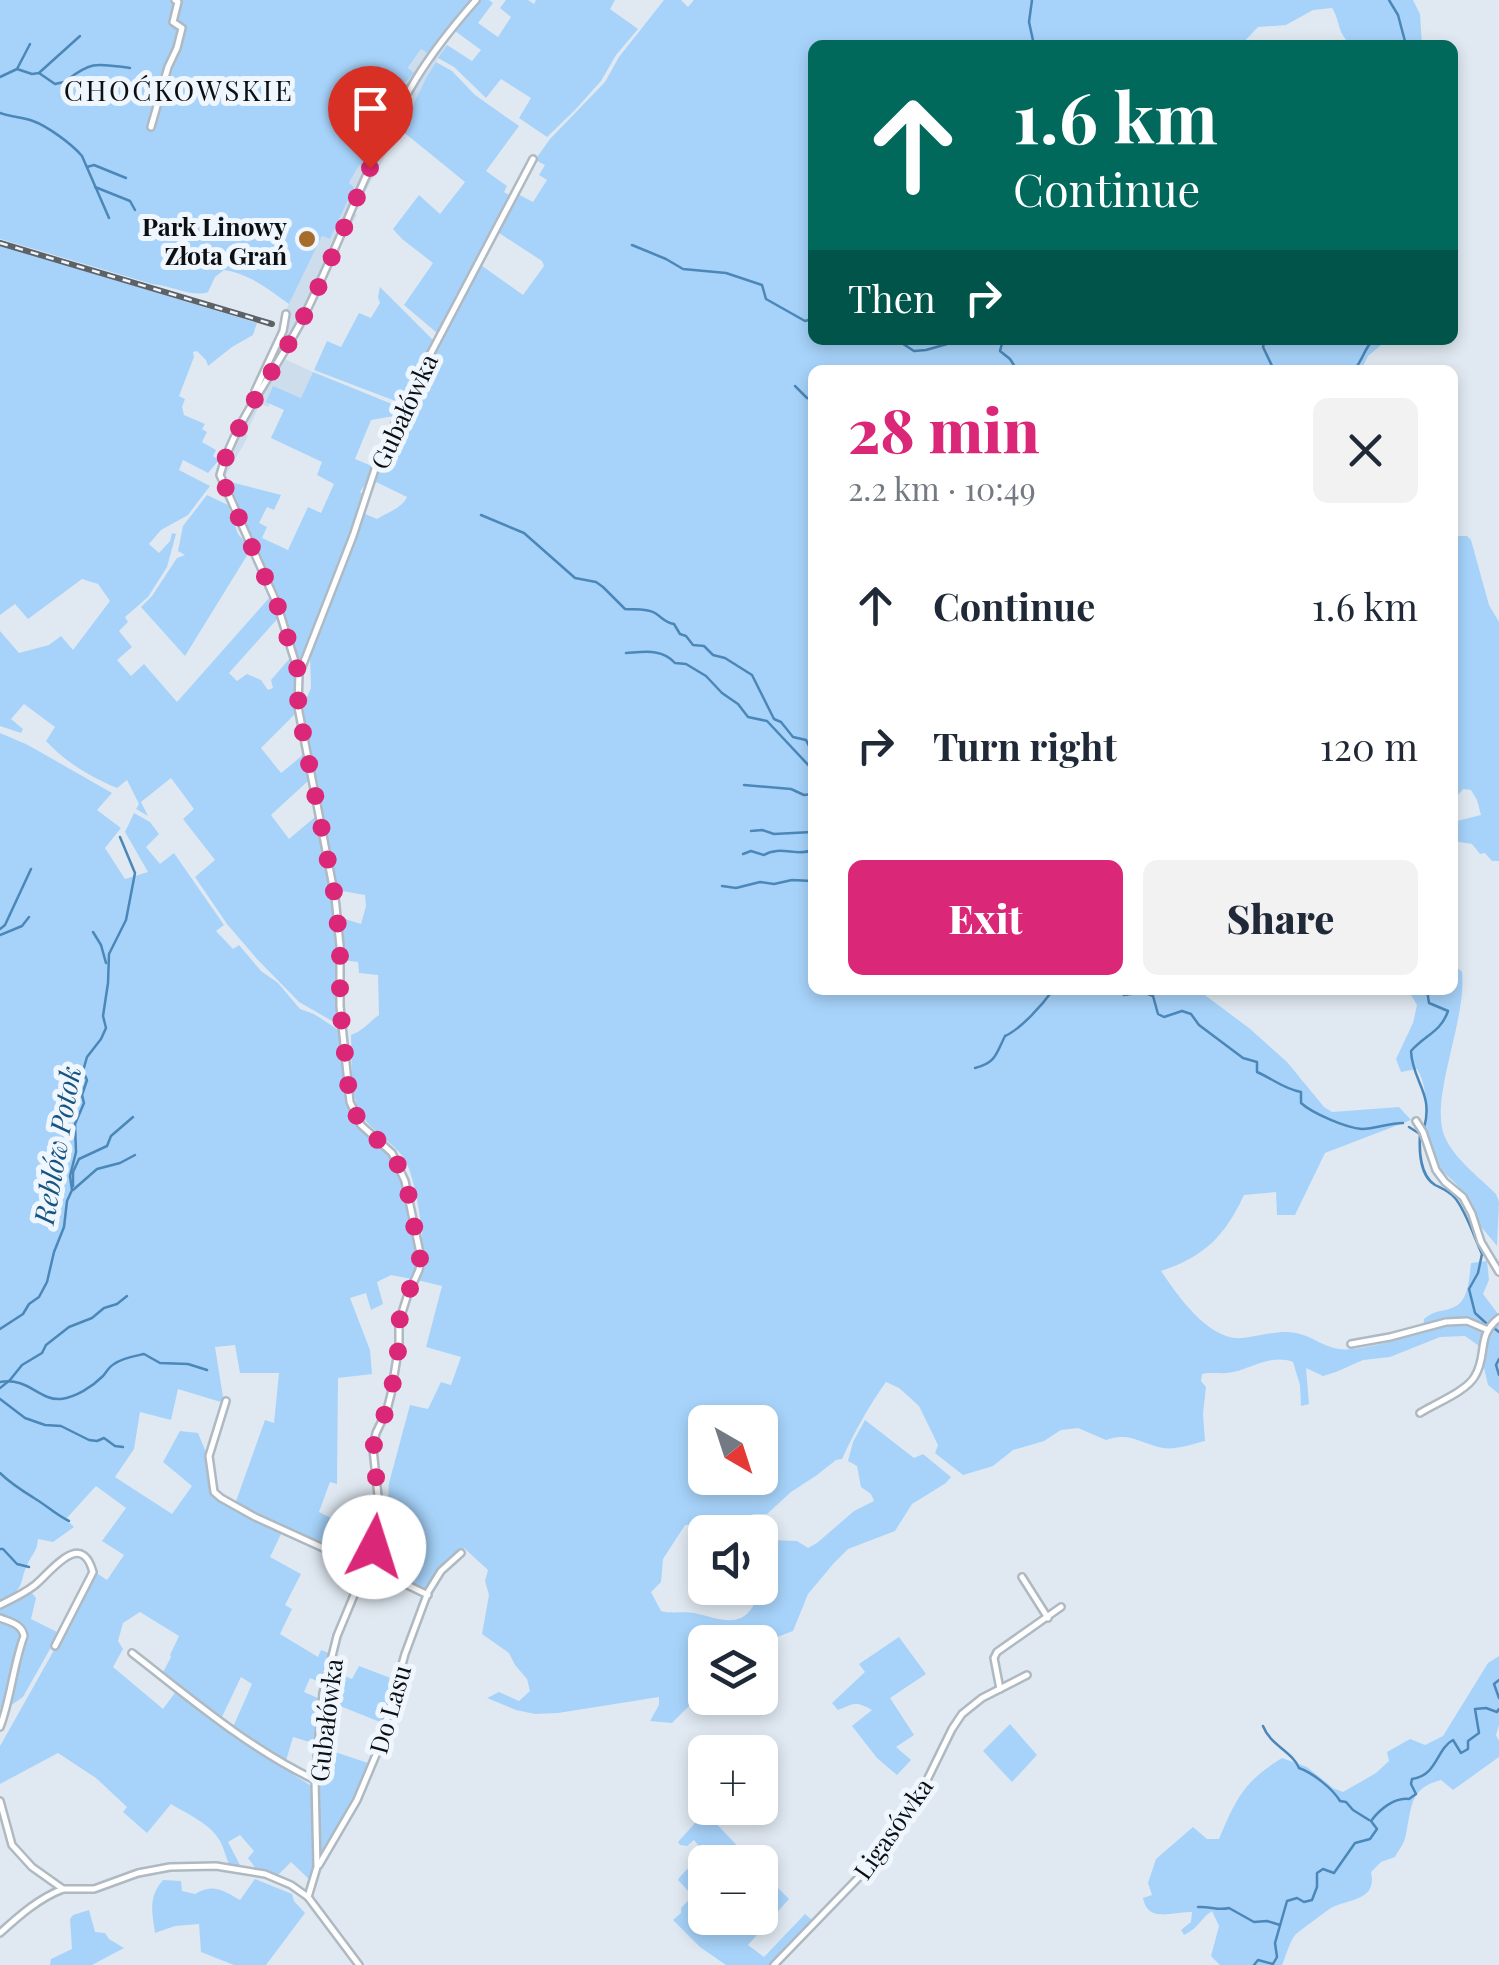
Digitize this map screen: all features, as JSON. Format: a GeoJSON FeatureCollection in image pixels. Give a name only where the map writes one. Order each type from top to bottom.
{"type":"FeatureCollection","features":[{"type":"Feature","properties":{"kind":"street"},"geometry":{"type":"LineString","coordinates":[[151,127],[182,28],[173,22],[178,2],[175,0]]}},
{"type":"Feature","properties":{"kind":"street","name":"Gubałówka"},"geometry":{"type":"LineString","coordinates":[[308,1897],[317,1867],[315,1780],[323,1693],[344,1615],[378,1529],[373,1449],[391,1394],[399,1322],[420,1258],[406,1181],[392,1153],[361,1125],[350,1102],[335,897],[298,707],[299,674],[277,604],[220,475],[247,416],[302,319],[404,100],[431,56],[476,0]]}},
{"type":"Feature","properties":{"kind":"street","name":"Gubałówka"},"geometry":{"type":"LineString","coordinates":[[299,674],[377,463],[533,159]]}},
{"type":"Feature","properties":{"kind":"street"},"geometry":{"type":"LineString","coordinates":[[255,391],[283,331],[286,314]]}},
{"type":"Feature","properties":{"kind":"street"},"geometry":{"type":"LineString","coordinates":[[1416,1121],[1436,1170],[1462,1197],[1480,1242],[1499,1272]]}},
{"type":"Feature","properties":{"kind":"street"},"geometry":{"type":"LineString","coordinates":[[1420,1413],[1474,1379],[1482,1360],[1482,1338],[1499,1318]]}},
{"type":"Feature","properties":{"kind":"street"},"geometry":{"type":"LineString","coordinates":[[1350,1344],[1446,1322],[1467,1321],[1488,1330]]}},
{"type":"Feature","properties":{"kind":"street"},"geometry":{"type":"LineString","coordinates":[[226,1401],[209,1456],[214,1492],[277,1528],[428,1594]]}},
{"type":"Feature","properties":{"kind":"street","name":"Do Lasu"},"geometry":{"type":"LineString","coordinates":[[317,1867],[357,1800],[378,1750],[400,1668],[428,1594],[440,1570],[461,1553]]}},
{"type":"Feature","properties":{"kind":"street"},"geometry":{"type":"LineString","coordinates":[[0,1605],[34,1586],[63,1558],[83,1556],[93,1572],[54,1646]]}},
{"type":"Feature","properties":{"kind":"street"},"geometry":{"type":"LineString","coordinates":[[1022,1577],[1048,1618]]}},
{"type":"Feature","properties":{"kind":"street"},"geometry":{"type":"LineString","coordinates":[[1000,1689],[997,1652],[1060,1607]]}},
{"type":"Feature","properties":{"kind":"street"},"geometry":{"type":"LineString","coordinates":[[0,1618],[18,1625],[24,1636],[0,1728]]}},
{"type":"Feature","properties":{"kind":"street"},"geometry":{"type":"LineString","coordinates":[[132,1653],[238,1733],[315,1780]]}},
{"type":"Feature","properties":{"kind":"street","name":"Ligasówka"},"geometry":{"type":"LineString","coordinates":[[774,1965],[861,1876],[930,1774],[962,1714],[976,1702],[1027,1675]]}},
{"type":"Feature","properties":{"kind":"street"},"geometry":{"type":"LineString","coordinates":[[0,1802],[12,1845],[32,1867],[63,1890]]}},
{"type":"Feature","properties":{"kind":"street"},"geometry":{"type":"LineString","coordinates":[[2,1929],[50,1894],[94,1889],[162,1868],[203,1866],[265,1874],[292,1886],[308,1897],[358,1965]]}},
{"type":"Feature","properties":{"kind":"shaded area"},"geometry":{"type":"Polygon","coordinates":[[[0,0],[470,0],[427,53],[421,49],[408,68],[414,73],[405,83],[406,92],[383,137],[378,136],[364,166],[359,165],[349,183],[354,187],[330,239],[322,236],[289,304],[233,272],[224,270],[215,277],[208,292],[196,293],[152,284],[0,239],[0,0]]]}},
{"type":"Feature","properties":{"kind":"shaded area"},"geometry":{"type":"Polygon","coordinates":[[[478,0],[493,3],[478,23],[498,37],[511,17],[500,8],[506,0],[528,0],[534,4],[536,0],[615,0],[610,9],[638,29],[601,81],[547,137],[519,118],[531,98],[501,79],[486,98],[454,67],[438,58],[447,45],[472,61],[481,50],[455,31],[478,0]]]}},
{"type":"Feature","properties":{"kind":"shaded area"},"geometry":{"type":"Polygon","coordinates":[[[664,0],[681,0],[688,7],[694,0],[1413,0],[1420,14],[1422,40],[1347,40],[1332,8],[1313,10],[1286,25],[1258,27],[1246,40],[808,40],[808,345],[1381,345],[1364,365],[808,365],[808,995],[1205,995],[1287,1062],[1332,1112],[1399,1107],[1411,1120],[1325,1153],[1295,1215],[1277,1215],[1276,1192],[1244,1195],[1212,1243],[1161,1271],[1196,1315],[1218,1332],[1242,1338],[1289,1332],[1347,1349],[1423,1333],[1424,1319],[1463,1300],[1471,1263],[1487,1261],[1489,1280],[1483,1294],[1499,1315],[1499,1394],[1488,1385],[1479,1346],[1465,1336],[1440,1337],[1390,1357],[1363,1360],[1323,1376],[1306,1368],[1309,1404],[1301,1406],[1293,1362],[1268,1361],[1235,1372],[1202,1374],[1201,1381],[1206,1387],[1205,1441],[1163,1448],[1129,1438],[1106,1440],[1078,1428],[1061,1430],[1044,1441],[1013,1450],[993,1466],[963,1475],[935,1453],[938,1445],[919,1406],[886,1382],[842,1459],[791,1492],[767,1514],[688,1515],[688,1525],[663,1559],[661,1582],[651,1592],[661,1611],[731,1620],[745,1615],[754,1605],[778,1605],[778,1540],[797,1541],[808,1548],[854,1511],[874,1501],[861,1487],[857,1466],[848,1461],[865,1420],[914,1458],[923,1454],[951,1477],[912,1504],[895,1531],[848,1549],[808,1594],[793,1631],[778,1637],[778,1625],[688,1625],[688,1707],[672,1723],[650,1721],[659,1697],[535,1714],[487,1698],[499,1692],[519,1701],[530,1691],[527,1679],[509,1653],[482,1634],[489,1595],[485,1581],[488,1570],[464,1548],[440,1570],[425,1597],[366,1569],[384,1526],[397,1530],[407,1509],[388,1499],[410,1405],[428,1409],[441,1382],[451,1385],[461,1357],[426,1347],[442,1286],[417,1280],[422,1238],[409,1168],[404,1158],[366,1121],[355,1098],[351,1035],[379,1015],[378,975],[359,973],[358,962],[342,960],[339,917],[361,924],[365,895],[336,890],[303,707],[311,688],[310,655],[363,513],[377,519],[407,497],[372,480],[403,408],[478,263],[523,295],[544,266],[496,231],[516,193],[533,202],[547,180],[539,175],[545,165],[535,160],[605,82],[619,57],[664,0]]]}},
{"type":"Feature","properties":{"kind":"shaded area"},"geometry":{"type":"Polygon","coordinates":[[[438,39],[447,44],[354,212],[357,215],[304,328],[285,359],[313,372],[301,398],[272,387],[268,407],[260,404],[248,436],[223,480],[216,477],[257,395],[287,325],[287,308],[322,236],[330,239],[354,186],[349,184],[359,164],[365,165],[379,135],[382,137],[404,90],[408,69],[421,49],[427,53],[438,39]]]}},
{"type":"Feature","properties":{"kind":"shaded area"},"geometry":{"type":"Polygon","coordinates":[[[436,62],[519,126],[486,171],[507,186],[504,192],[511,196],[437,333],[404,305],[433,263],[393,229],[419,195],[440,214],[465,182],[401,130],[436,62]]]}},
{"type":"Feature","properties":{"kind":"shaded area"},"geometry":{"type":"Polygon","coordinates":[[[0,245],[257,323],[253,335],[208,366],[197,351],[193,352],[179,396],[185,399],[184,415],[205,424],[202,429],[207,432],[202,442],[216,450],[213,456],[219,460],[208,473],[183,460],[179,470],[210,486],[188,515],[161,530],[149,544],[159,553],[172,533],[176,534],[167,567],[148,597],[125,617],[128,622],[119,631],[132,647],[117,660],[131,676],[144,664],[177,702],[270,597],[279,617],[229,673],[237,681],[247,674],[261,680],[268,690],[273,688],[271,680],[291,657],[295,714],[261,748],[281,773],[304,754],[308,781],[271,815],[289,839],[315,817],[334,905],[339,1025],[299,1002],[257,959],[195,877],[215,860],[183,819],[194,809],[171,778],[141,802],[148,816],[136,809],[139,804],[127,780],[117,788],[79,768],[53,748],[46,741],[55,727],[24,704],[11,719],[23,729],[21,733],[0,726],[0,631],[19,653],[49,645],[61,636],[73,650],[110,601],[98,584],[82,579],[28,619],[15,604],[0,615],[0,245]]]}},
{"type":"Feature","properties":{"kind":"shaded area"},"geometry":{"type":"Polygon","coordinates":[[[380,287],[433,340],[398,402],[314,370],[327,341],[341,347],[359,313],[371,318],[380,303],[380,287]]]}},
{"type":"Feature","properties":{"kind":"shaded area"},"geometry":{"type":"Polygon","coordinates":[[[313,372],[396,406],[394,416],[371,420],[355,459],[374,467],[360,492],[365,495],[359,514],[300,669],[281,604],[223,480],[281,495],[274,510],[267,507],[259,523],[267,527],[262,538],[288,550],[308,507],[321,513],[334,484],[317,475],[322,462],[271,438],[284,410],[266,402],[273,386],[301,398],[313,372]]]}},
{"type":"Feature","properties":{"kind":"shaded area"},"geometry":{"type":"Polygon","coordinates":[[[207,495],[228,505],[238,534],[245,542],[243,547],[251,549],[185,656],[141,607],[177,558],[185,555],[178,551],[183,526],[207,495]]]}},
{"type":"Feature","properties":{"kind":"shaded area"},"geometry":{"type":"Polygon","coordinates":[[[1458,536],[1471,540],[1489,605],[1499,622],[1499,861],[1480,854],[1472,844],[1458,842],[1458,821],[1481,815],[1471,790],[1463,789],[1458,795],[1458,536]]]}},
{"type":"Feature","properties":{"kind":"shaded area"},"geometry":{"type":"Polygon","coordinates":[[[0,733],[112,793],[97,810],[121,828],[105,848],[125,879],[148,872],[125,832],[134,813],[150,822],[159,834],[146,847],[160,864],[174,853],[224,925],[216,931],[233,949],[239,945],[300,1009],[340,1031],[348,1107],[393,1160],[409,1201],[416,1254],[412,1279],[391,1275],[377,1282],[383,1304],[371,1310],[366,1293],[350,1298],[370,1350],[372,1374],[338,1378],[337,1484],[330,1482],[319,1512],[337,1521],[327,1548],[235,1504],[265,1420],[274,1423],[279,1373],[240,1373],[235,1345],[215,1347],[224,1403],[178,1389],[171,1420],[140,1412],[134,1449],[115,1477],[172,1514],[192,1486],[163,1462],[180,1431],[198,1433],[210,1462],[212,1492],[282,1532],[270,1557],[301,1574],[285,1605],[292,1609],[280,1634],[318,1657],[321,1650],[329,1653],[322,1683],[310,1678],[304,1692],[320,1699],[316,1744],[293,1737],[285,1764],[313,1787],[315,1860],[311,1881],[291,1862],[277,1876],[257,1870],[248,1858],[254,1851],[240,1835],[228,1842],[241,1867],[230,1866],[211,1829],[171,1804],[147,1833],[123,1812],[127,1807],[96,1778],[58,1753],[0,1784],[0,1746],[95,1572],[107,1580],[124,1555],[102,1541],[126,1508],[96,1486],[66,1519],[74,1527],[53,1542],[38,1539],[18,1589],[0,1601],[0,733]],[[140,1612],[123,1623],[118,1641],[123,1649],[113,1667],[163,1709],[177,1690],[284,1763],[233,1727],[252,1684],[241,1677],[221,1719],[162,1674],[179,1636],[140,1612]]]}},
{"type":"Feature","properties":{"kind":"shaded area"},"geometry":{"type":"Polygon","coordinates":[[[1458,968],[1462,972],[1441,1119],[1444,1135],[1454,1152],[1496,1194],[1497,1246],[1477,1221],[1463,1192],[1432,1156],[1421,1078],[1417,1069],[1401,1072],[1396,1059],[1417,1005],[1411,995],[1458,995],[1458,968]]]}},
{"type":"Feature","properties":{"kind":"shaded area"},"geometry":{"type":"Polygon","coordinates":[[[30,1591],[36,1598],[31,1619],[59,1633],[23,1697],[4,1710],[0,1708],[0,1608],[30,1591]]]}},
{"type":"Feature","properties":{"kind":"shaded area"},"geometry":{"type":"Polygon","coordinates":[[[899,1637],[926,1674],[890,1698],[914,1735],[896,1747],[911,1760],[897,1775],[877,1758],[852,1726],[872,1710],[854,1704],[838,1710],[832,1703],[865,1672],[859,1664],[899,1637]]]}},
{"type":"Feature","properties":{"kind":"shaded area"},"geometry":{"type":"Polygon","coordinates":[[[1499,1656],[1499,1757],[1453,1790],[1441,1780],[1417,1793],[1402,1846],[1395,1857],[1381,1862],[1371,1872],[1370,1889],[1328,1910],[1295,1935],[1282,1965],[1220,1965],[1211,1956],[1219,1926],[1212,1911],[1184,1935],[1181,1930],[1191,1922],[1192,1912],[1156,1914],[1146,1906],[1143,1898],[1152,1895],[1148,1883],[1156,1859],[1193,1827],[1207,1839],[1219,1839],[1243,1792],[1269,1766],[1282,1758],[1307,1767],[1343,1792],[1376,1773],[1389,1761],[1387,1752],[1410,1739],[1425,1745],[1443,1736],[1488,1663],[1499,1656]]]}},
{"type":"Feature","properties":{"kind":"shaded area"},"geometry":{"type":"Polygon","coordinates":[[[359,1666],[396,1680],[385,1724],[325,1700],[330,1670],[352,1679],[359,1666]]]}},
{"type":"Feature","properties":{"kind":"shaded area"},"geometry":{"type":"Polygon","coordinates":[[[1010,1724],[1037,1755],[1012,1782],[983,1751],[1010,1724]]]}},
{"type":"Feature","properties":{"kind":"shaded area"},"geometry":{"type":"Polygon","coordinates":[[[320,1747],[371,1764],[320,1860],[318,1782],[320,1747]]]}},
{"type":"Feature","properties":{"kind":"shaded area"},"geometry":{"type":"Polygon","coordinates":[[[693,1825],[717,1825],[737,1845],[698,1845],[694,1840],[687,1846],[678,1842],[693,1825]]]}},
{"type":"Feature","properties":{"kind":"shaded area"},"geometry":{"type":"Polygon","coordinates":[[[688,1868],[688,1891],[678,1880],[688,1868]]]}},
{"type":"Feature","properties":{"kind":"shaded area"},"geometry":{"type":"Polygon","coordinates":[[[255,1879],[292,1894],[305,1913],[266,1965],[234,1965],[201,1952],[199,1924],[155,1933],[153,1899],[163,1880],[181,1881],[182,1891],[195,1894],[218,1889],[240,1900],[255,1879]]]}},
{"type":"Feature","properties":{"kind":"shaded area"},"geometry":{"type":"Polygon","coordinates":[[[778,1888],[789,1899],[778,1911],[778,1888]]]}},
{"type":"Feature","properties":{"kind":"shaded area"},"geometry":{"type":"Polygon","coordinates":[[[688,1901],[688,1935],[673,1920],[688,1901]]]}},
{"type":"Feature","properties":{"kind":"shaded area"},"geometry":{"type":"Polygon","coordinates":[[[89,1910],[95,1932],[105,1933],[124,1948],[92,1965],[50,1965],[51,1959],[72,1949],[70,1919],[89,1910]]]}},
{"type":"Feature","properties":{"kind":"shaded area"},"geometry":{"type":"Polygon","coordinates":[[[805,1914],[812,1920],[772,1965],[726,1965],[688,1935],[757,1935],[748,1945],[764,1957],[805,1914]]]}},
{"type":"Feature","properties":{"kind":"waterway"},"geometry":{"type":"LineString","coordinates":[[1032,0],[1029,22],[1033,40]]}},
{"type":"Feature","properties":{"kind":"waterway"},"geometry":{"type":"LineString","coordinates":[[1389,0],[1405,40]]}},
{"type":"Feature","properties":{"kind":"waterway"},"geometry":{"type":"LineString","coordinates":[[40,72],[80,36]]}},
{"type":"Feature","properties":{"kind":"waterway"},"geometry":{"type":"LineString","coordinates":[[17,69],[30,44]]}},
{"type":"Feature","properties":{"kind":"waterway"},"geometry":{"type":"LineString","coordinates":[[67,80],[96,65],[130,68]]}},
{"type":"Feature","properties":{"kind":"waterway"},"geometry":{"type":"LineString","coordinates":[[0,77],[17,69],[39,73],[55,84],[64,82],[105,94]]}},
{"type":"Feature","properties":{"kind":"waterway"},"geometry":{"type":"LineString","coordinates":[[0,113],[39,123],[78,151],[109,218]]}},
{"type":"Feature","properties":{"kind":"waterway"},"geometry":{"type":"LineString","coordinates":[[87,167],[94,165],[126,178]]}},
{"type":"Feature","properties":{"kind":"waterway"},"geometry":{"type":"LineString","coordinates":[[95,187],[130,201],[135,210]]}},
{"type":"Feature","properties":{"kind":"waterway"},"geometry":{"type":"LineString","coordinates":[[632,245],[683,269],[726,273],[762,285],[766,299],[808,320]]}},
{"type":"Feature","properties":{"kind":"waterway"},"geometry":{"type":"LineString","coordinates":[[905,345],[914,351],[944,345]]}},
{"type":"Feature","properties":{"kind":"waterway"},"geometry":{"type":"LineString","coordinates":[[1002,345],[1000,351],[1014,365]]}},
{"type":"Feature","properties":{"kind":"waterway"},"geometry":{"type":"LineString","coordinates":[[1264,345],[1272,365]]}},
{"type":"Feature","properties":{"kind":"waterway"},"geometry":{"type":"LineString","coordinates":[[1358,365],[1369,345]]}},
{"type":"Feature","properties":{"kind":"waterway"},"geometry":{"type":"LineString","coordinates":[[795,386],[808,398]]}},
{"type":"Feature","properties":{"kind":"waterway"},"geometry":{"type":"LineString","coordinates":[[481,515],[524,533],[575,578],[596,582],[625,609],[655,613],[674,624],[693,645],[704,646],[713,655],[752,675],[774,719],[793,737],[808,744]]}},
{"type":"Feature","properties":{"kind":"waterway"},"geometry":{"type":"LineString","coordinates":[[626,653],[658,653],[706,676],[748,717],[767,721],[808,765]]}},
{"type":"Feature","properties":{"kind":"waterway"},"geometry":{"type":"LineString","coordinates":[[744,785],[808,794]]}},
{"type":"Feature","properties":{"kind":"waterway"},"geometry":{"type":"LineString","coordinates":[[751,831],[808,832]]}},
{"type":"Feature","properties":{"kind":"waterway","name":"Reblów Potok"},"geometry":{"type":"LineString","coordinates":[[0,1329],[39,1297],[64,1227],[72,1190],[75,1124],[84,1103],[82,1095],[87,1080],[83,1071],[87,1057],[106,1028],[103,1016],[109,954],[126,920],[135,873],[120,837]]}},
{"type":"Feature","properties":{"kind":"waterway"},"geometry":{"type":"LineString","coordinates":[[743,854],[808,851]]}},
{"type":"Feature","properties":{"kind":"waterway"},"geometry":{"type":"LineString","coordinates":[[0,929],[31,869]]}},
{"type":"Feature","properties":{"kind":"waterway"},"geometry":{"type":"LineString","coordinates":[[722,886],[808,881]]}},
{"type":"Feature","properties":{"kind":"waterway"},"geometry":{"type":"LineString","coordinates":[[0,935],[22,926],[29,917]]}},
{"type":"Feature","properties":{"kind":"waterway"},"geometry":{"type":"LineString","coordinates":[[93,932],[106,963]]}},
{"type":"Feature","properties":{"kind":"waterway"},"geometry":{"type":"LineString","coordinates":[[975,1068],[991,1060],[1005,1036],[1025,1022],[1049,995]]}},
{"type":"Feature","properties":{"kind":"waterway"},"geometry":{"type":"LineString","coordinates":[[1150,995],[1158,1014],[1191,1014],[1199,1025],[1243,1058],[1257,1062],[1257,1072],[1301,1092],[1301,1103],[1321,1115],[1362,1129],[1403,1123]]}},
{"type":"Feature","properties":{"kind":"waterway"},"geometry":{"type":"LineString","coordinates":[[1424,1128],[1425,1096],[1411,1051],[1437,1029],[1448,1011],[1429,1003],[1428,995]]}},
{"type":"Feature","properties":{"kind":"waterway"},"geometry":{"type":"LineString","coordinates":[[73,1186],[73,1172],[79,1159],[107,1146],[111,1136],[133,1117]]}},
{"type":"Feature","properties":{"kind":"waterway"},"geometry":{"type":"LineString","coordinates":[[1409,1127],[1420,1134],[1420,1155],[1426,1175],[1459,1203],[1482,1254],[1469,1289],[1475,1313],[1487,1324]]}},
{"type":"Feature","properties":{"kind":"waterway"},"geometry":{"type":"LineString","coordinates":[[73,1190],[97,1169],[135,1155]]}},
{"type":"Feature","properties":{"kind":"waterway"},"geometry":{"type":"LineString","coordinates":[[0,1388],[69,1327],[127,1296]]}},
{"type":"Feature","properties":{"kind":"waterway"},"geometry":{"type":"LineString","coordinates":[[1494,1328],[1499,1332]]}},
{"type":"Feature","properties":{"kind":"waterway"},"geometry":{"type":"LineString","coordinates":[[0,1382],[19,1383],[61,1399],[89,1388],[117,1362],[144,1354],[160,1363],[188,1364],[207,1370]]}},
{"type":"Feature","properties":{"kind":"waterway"},"geometry":{"type":"LineString","coordinates":[[1499,1359],[1499,1375]]}},
{"type":"Feature","properties":{"kind":"waterway"},"geometry":{"type":"LineString","coordinates":[[0,1399],[25,1418],[61,1426],[89,1440],[104,1438],[123,1447]]}},
{"type":"Feature","properties":{"kind":"waterway"},"geometry":{"type":"LineString","coordinates":[[0,1473],[69,1521]]}},
{"type":"Feature","properties":{"kind":"waterway"},"geometry":{"type":"LineString","coordinates":[[0,1549],[17,1564],[29,1567]]}},
{"type":"Feature","properties":{"kind":"waterway"},"geometry":{"type":"LineString","coordinates":[[1499,1680],[1494,1684],[1499,1698]]}},
{"type":"Feature","properties":{"kind":"waterway"},"geometry":{"type":"LineString","coordinates":[[1254,1965],[1258,1960],[1273,1964],[1277,1957],[1275,1943],[1287,1901],[1312,1900],[1317,1873],[1323,1869],[1334,1873],[1355,1843],[1370,1839],[1377,1829],[1371,1821],[1378,1813],[1392,1802],[1416,1794],[1412,1779],[1427,1772],[1447,1744],[1453,1740],[1461,1753],[1468,1749],[1468,1741],[1479,1733],[1475,1709],[1499,1709]]}},
{"type":"Feature","properties":{"kind":"waterway"},"geometry":{"type":"LineString","coordinates":[[1263,1726],[1299,1768],[1369,1820]]}},
{"type":"Feature","properties":{"kind":"waterway"},"geometry":{"type":"LineString","coordinates":[[1198,1907],[1229,1908],[1254,1922],[1280,1925]]}},
{"type":"Feature","properties":{"kind":"railway"},"geometry":{"type":"LineString","coordinates":[[0,243],[272,324]]}},
{"type":"Feature","properties":{"kind":"place","name":"Park Linowy Złota Grań"},"geometry":{"type":"Point","coordinates":[307,239]}},
{"type":"Feature","properties":{"kind":"district","name":"CHOĆKOWSKIE"},"geometry":{"type":"Point","coordinates":[179,89]}},
{"type":"Feature","properties":{"kind":"route"},"geometry":{"type":"LineString","coordinates":[[370,168],[302,319],[247,416],[220,475],[277,604],[299,674],[298,707],[335,897],[350,1102],[361,1125],[392,1153],[406,1181],[420,1258],[399,1322],[391,1394],[373,1449],[379,1504],[374,1547]]}}]}
